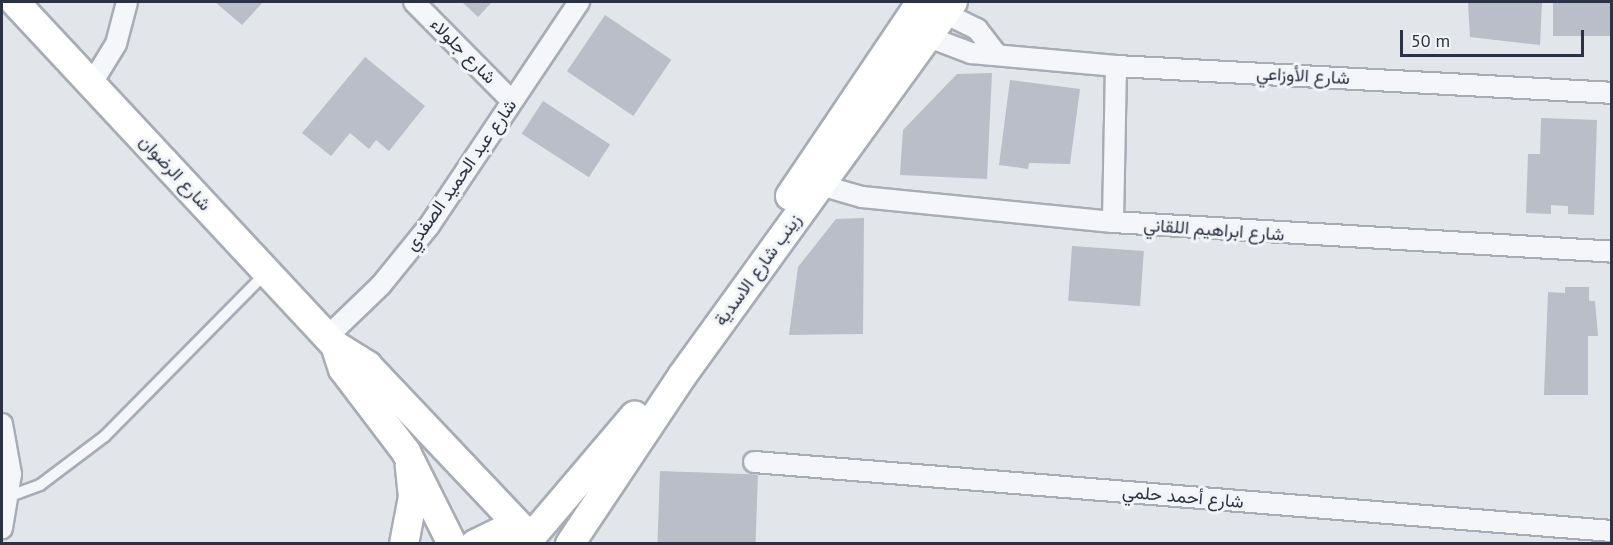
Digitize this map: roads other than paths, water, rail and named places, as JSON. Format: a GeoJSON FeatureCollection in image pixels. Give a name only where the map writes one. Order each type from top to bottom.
{"type":"FeatureCollection","features":[{"type":"Feature","properties":{"kind":"street","name":"شارع الرضوان"},"geometry":{"type":"LineString","coordinates":[[15,2],[331,341],[368,366],[534,536]]}},
{"type":"Feature","properties":{"kind":"street"},"geometry":{"type":"LineString","coordinates":[[92,83],[116,44],[127,2]]}},
{"type":"Feature","properties":{"kind":"street","name":"شارع جلولاء"},"geometry":{"type":"LineString","coordinates":[[414,2],[512,101]]}},
{"type":"Feature","properties":{"kind":"street","name":"شارع عبد الحميد الصفدي"},"geometry":{"type":"LineString","coordinates":[[331,341],[429,226],[579,2]]}},
{"type":"Feature","properties":{"kind":"street"},"geometry":{"type":"LineString","coordinates":[[935,4],[977,29],[995,52]]}},
{"type":"Feature","properties":{"kind":"street","name":"زينب شارع الاسدية"},"geometry":{"type":"LineString","coordinates":[[534,536],[644,404],[935,4]]}},
{"type":"Feature","properties":{"kind":"street","name":"زينب شارع الاسدية"},"geometry":{"type":"LineString","coordinates":[[570,543],[820,185],[916,32]]}},
{"type":"Feature","properties":{"kind":"street","name":"شارع الأوزاعي"},"geometry":{"type":"LineString","coordinates":[[916,32],[971,53],[995,52],[1116,66],[1611,93]]}},
{"type":"Feature","properties":{"kind":"street"},"geometry":{"type":"LineString","coordinates":[[1113,222],[1116,66]]}},
{"type":"Feature","properties":{"kind":"street","name":"شارع ابراهيم اللقاني"},"geometry":{"type":"LineString","coordinates":[[820,185],[872,198],[1113,222],[1611,252]]}},
{"type":"Feature","properties":{"kind":"street","name":"شارع الرضوان"},"geometry":{"type":"LineString","coordinates":[[331,341],[343,369],[406,452],[452,543]]}},
{"type":"Feature","properties":{"kind":"street"},"geometry":{"type":"LineString","coordinates":[[2,424],[10,496],[2,528]]}},
{"type":"Feature","properties":{"kind":"street"},"geometry":{"type":"LineString","coordinates":[[404,543],[413,497],[406,452]]}},
{"type":"Feature","properties":{"kind":"street","name":"شارع أحمد حلمي"},"geometry":{"type":"LineString","coordinates":[[754,462],[1611,531]]}},
{"type":"Feature","properties":{"kind":"street"},"geometry":{"type":"LineString","coordinates":[[475,543],[504,530],[534,536]]}},
{"type":"Feature","properties":{"kind":"lane"},"geometry":{"type":"LineString","coordinates":[[10,496],[40,485],[105,436],[267,273]]}}]}
